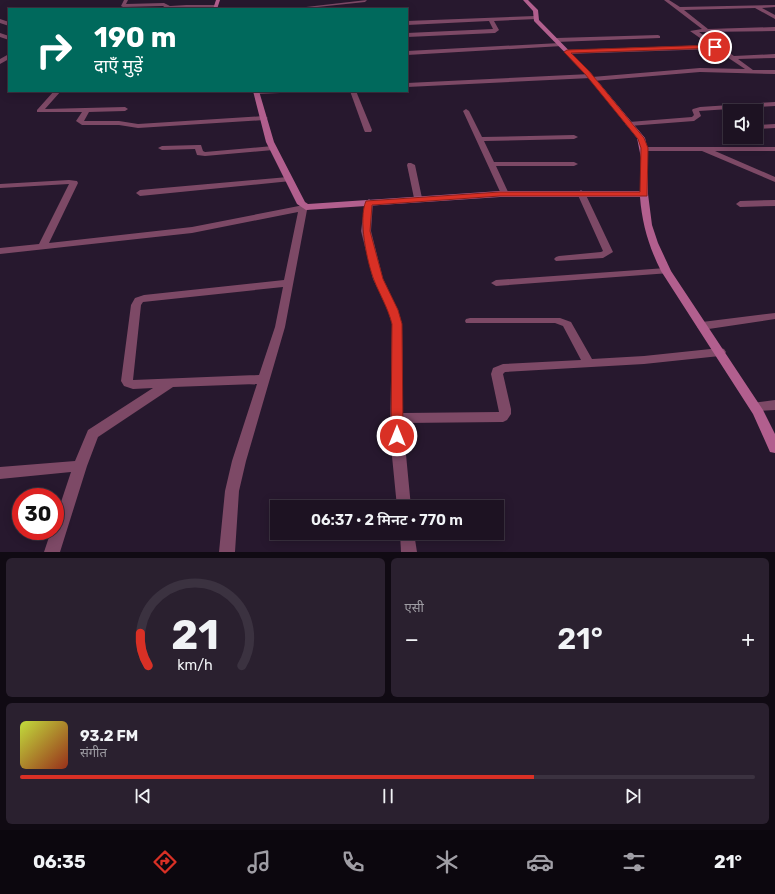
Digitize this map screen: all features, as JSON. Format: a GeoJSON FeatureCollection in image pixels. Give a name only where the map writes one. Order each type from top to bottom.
{"type":"FeatureCollection","features":[{"type":"Feature","properties":{"kind":"street"},"geometry":{"type":"LineString","coordinates":[[126,0],[123,6],[150,7],[165,4],[169,8],[186,6],[215,7],[218,0]]}},
{"type":"Feature","properties":{"kind":"street"},"geometry":{"type":"LineString","coordinates":[[304,0],[309,8],[365,1]]}},
{"type":"Feature","properties":{"kind":"street"},"geometry":{"type":"LineString","coordinates":[[525,0],[536,11],[535,18]]}},
{"type":"Feature","properties":{"kind":"street"},"geometry":{"type":"LineString","coordinates":[[666,0],[706,30]]}},
{"type":"Feature","properties":{"kind":"street"},"geometry":{"type":"LineString","coordinates":[[739,0],[748,6]]}},
{"type":"Feature","properties":{"kind":"street"},"geometry":{"type":"LineString","coordinates":[[755,6],[775,17]]}},
{"type":"Feature","properties":{"kind":"street"},"geometry":{"type":"LineString","coordinates":[[679,9],[775,6]]}},
{"type":"Feature","properties":{"kind":"street"},"geometry":{"type":"LineString","coordinates":[[408,23],[535,18],[591,77],[641,138],[644,148],[644,194],[648,231],[655,251],[666,271],[755,406],[775,448]]}},
{"type":"Feature","properties":{"kind":"street"},"geometry":{"type":"LineString","coordinates":[[408,35],[493,32],[496,30],[491,20]]}},
{"type":"Feature","properties":{"kind":"street"},"geometry":{"type":"LineString","coordinates":[[765,29],[775,35]]}},
{"type":"Feature","properties":{"kind":"street"},"geometry":{"type":"LineString","coordinates":[[750,70],[694,32],[696,30],[775,29]]}},
{"type":"Feature","properties":{"kind":"street"},"geometry":{"type":"LineString","coordinates":[[559,43],[604,33]]}},
{"type":"Feature","properties":{"kind":"street"},"geometry":{"type":"LineString","coordinates":[[408,53],[658,37]]}},
{"type":"Feature","properties":{"kind":"street"},"geometry":{"type":"LineString","coordinates":[[559,43],[715,47]]}},
{"type":"Feature","properties":{"kind":"street"},"geometry":{"type":"LineString","coordinates":[[731,58],[775,56]]}},
{"type":"Feature","properties":{"kind":"street"},"geometry":{"type":"LineString","coordinates":[[0,63],[8,57]]}},
{"type":"Feature","properties":{"kind":"street"},"geometry":{"type":"LineString","coordinates":[[408,85],[591,77],[700,70],[750,70],[775,72]]}},
{"type":"Feature","properties":{"kind":"street"},"geometry":{"type":"LineString","coordinates":[[57,92],[39,111],[125,109]]}},
{"type":"Feature","properties":{"kind":"street"},"geometry":{"type":"LineString","coordinates":[[256,92],[273,148],[301,204],[306,208]]}},
{"type":"Feature","properties":{"kind":"street"},"geometry":{"type":"LineString","coordinates":[[353,92],[368,130]]}},
{"type":"Feature","properties":{"kind":"street"},"geometry":{"type":"LineString","coordinates":[[629,124],[694,119],[698,116],[695,110],[700,109],[775,104]]}},
{"type":"Feature","properties":{"kind":"street"},"geometry":{"type":"LineString","coordinates":[[87,110],[80,121],[82,123],[120,123],[138,126],[264,118]]}},
{"type":"Feature","properties":{"kind":"street"},"geometry":{"type":"LineString","coordinates":[[466,110],[505,194]]}},
{"type":"Feature","properties":{"kind":"street"},"geometry":{"type":"LineString","coordinates":[[763,127],[775,126]]}},
{"type":"Feature","properties":{"kind":"street"},"geometry":{"type":"LineString","coordinates":[[479,139],[574,137]]}},
{"type":"Feature","properties":{"kind":"street"},"geometry":{"type":"LineString","coordinates":[[162,148],[198,147],[200,152],[205,154],[273,148]]}},
{"type":"Feature","properties":{"kind":"street"},"geometry":{"type":"LineString","coordinates":[[644,148],[775,149]]}},
{"type":"Feature","properties":{"kind":"street"},"geometry":{"type":"LineString","coordinates":[[702,148],[775,180]]}},
{"type":"Feature","properties":{"kind":"street"},"geometry":{"type":"LineString","coordinates":[[491,164],[574,164]]}},
{"type":"Feature","properties":{"kind":"street"},"geometry":{"type":"LineString","coordinates":[[411,165],[418,198]]}},
{"type":"Feature","properties":{"kind":"street"},"geometry":{"type":"LineString","coordinates":[[755,172],[775,172]]}},
{"type":"Feature","properties":{"kind":"street"},"geometry":{"type":"LineString","coordinates":[[140,193],[288,179]]}},
{"type":"Feature","properties":{"kind":"street"},"geometry":{"type":"LineString","coordinates":[[0,186],[69,182],[74,183],[42,247]]}},
{"type":"Feature","properties":{"kind":"street"},"geometry":{"type":"LineString","coordinates":[[559,259],[603,255],[608,252],[581,193]]}},
{"type":"Feature","properties":{"kind":"street"},"geometry":{"type":"LineString","coordinates":[[0,251],[192,230],[306,208],[369,202],[505,194],[644,194]]}},
{"type":"Feature","properties":{"kind":"street"},"geometry":{"type":"LineString","coordinates":[[369,202],[366,231],[378,279],[393,310],[397,324],[398,450],[403,500]]}},
{"type":"Feature","properties":{"kind":"street"},"geometry":{"type":"LineString","coordinates":[[740,204],[775,203]]}},
{"type":"Feature","properties":{"kind":"street"},"geometry":{"type":"LineString","coordinates":[[227,552],[232,491],[239,461],[280,327],[306,208]]}},
{"type":"Feature","properties":{"kind":"street"},"geometry":{"type":"LineString","coordinates":[[496,282],[666,271]]}},
{"type":"Feature","properties":{"kind":"street"},"geometry":{"type":"LineString","coordinates":[[264,379],[133,385],[128,383],[127,380],[136,305],[139,300],[289,283]]}},
{"type":"Feature","properties":{"kind":"street"},"geometry":{"type":"LineString","coordinates":[[702,326],[775,316]]}},
{"type":"Feature","properties":{"kind":"street"},"geometry":{"type":"LineString","coordinates":[[470,321],[562,321],[567,324],[588,363]]}},
{"type":"Feature","properties":{"kind":"street"},"geometry":{"type":"LineString","coordinates":[[397,418],[503,417],[505,414],[505,409],[496,374],[499,369],[651,360],[720,352]]}},
{"type":"Feature","properties":{"kind":"street"},"geometry":{"type":"LineString","coordinates":[[52,552],[90,438],[96,431],[169,383]]}},
{"type":"Feature","properties":{"kind":"street"},"geometry":{"type":"LineString","coordinates":[[755,406],[775,405]]}},
{"type":"Feature","properties":{"kind":"street"},"geometry":{"type":"LineString","coordinates":[[0,474],[80,466]]}},
{"type":"Feature","properties":{"kind":"street"},"geometry":{"type":"LineString","coordinates":[[408,540],[409,552]]}},
{"type":"Feature","properties":{"kind":"route"},"geometry":{"type":"LineString","coordinates":[[397,436],[397,324],[393,310],[380,285],[366,231],[369,202],[500,194],[644,194],[644,148],[641,138],[587,72],[567,52],[715,47]]}}]}
